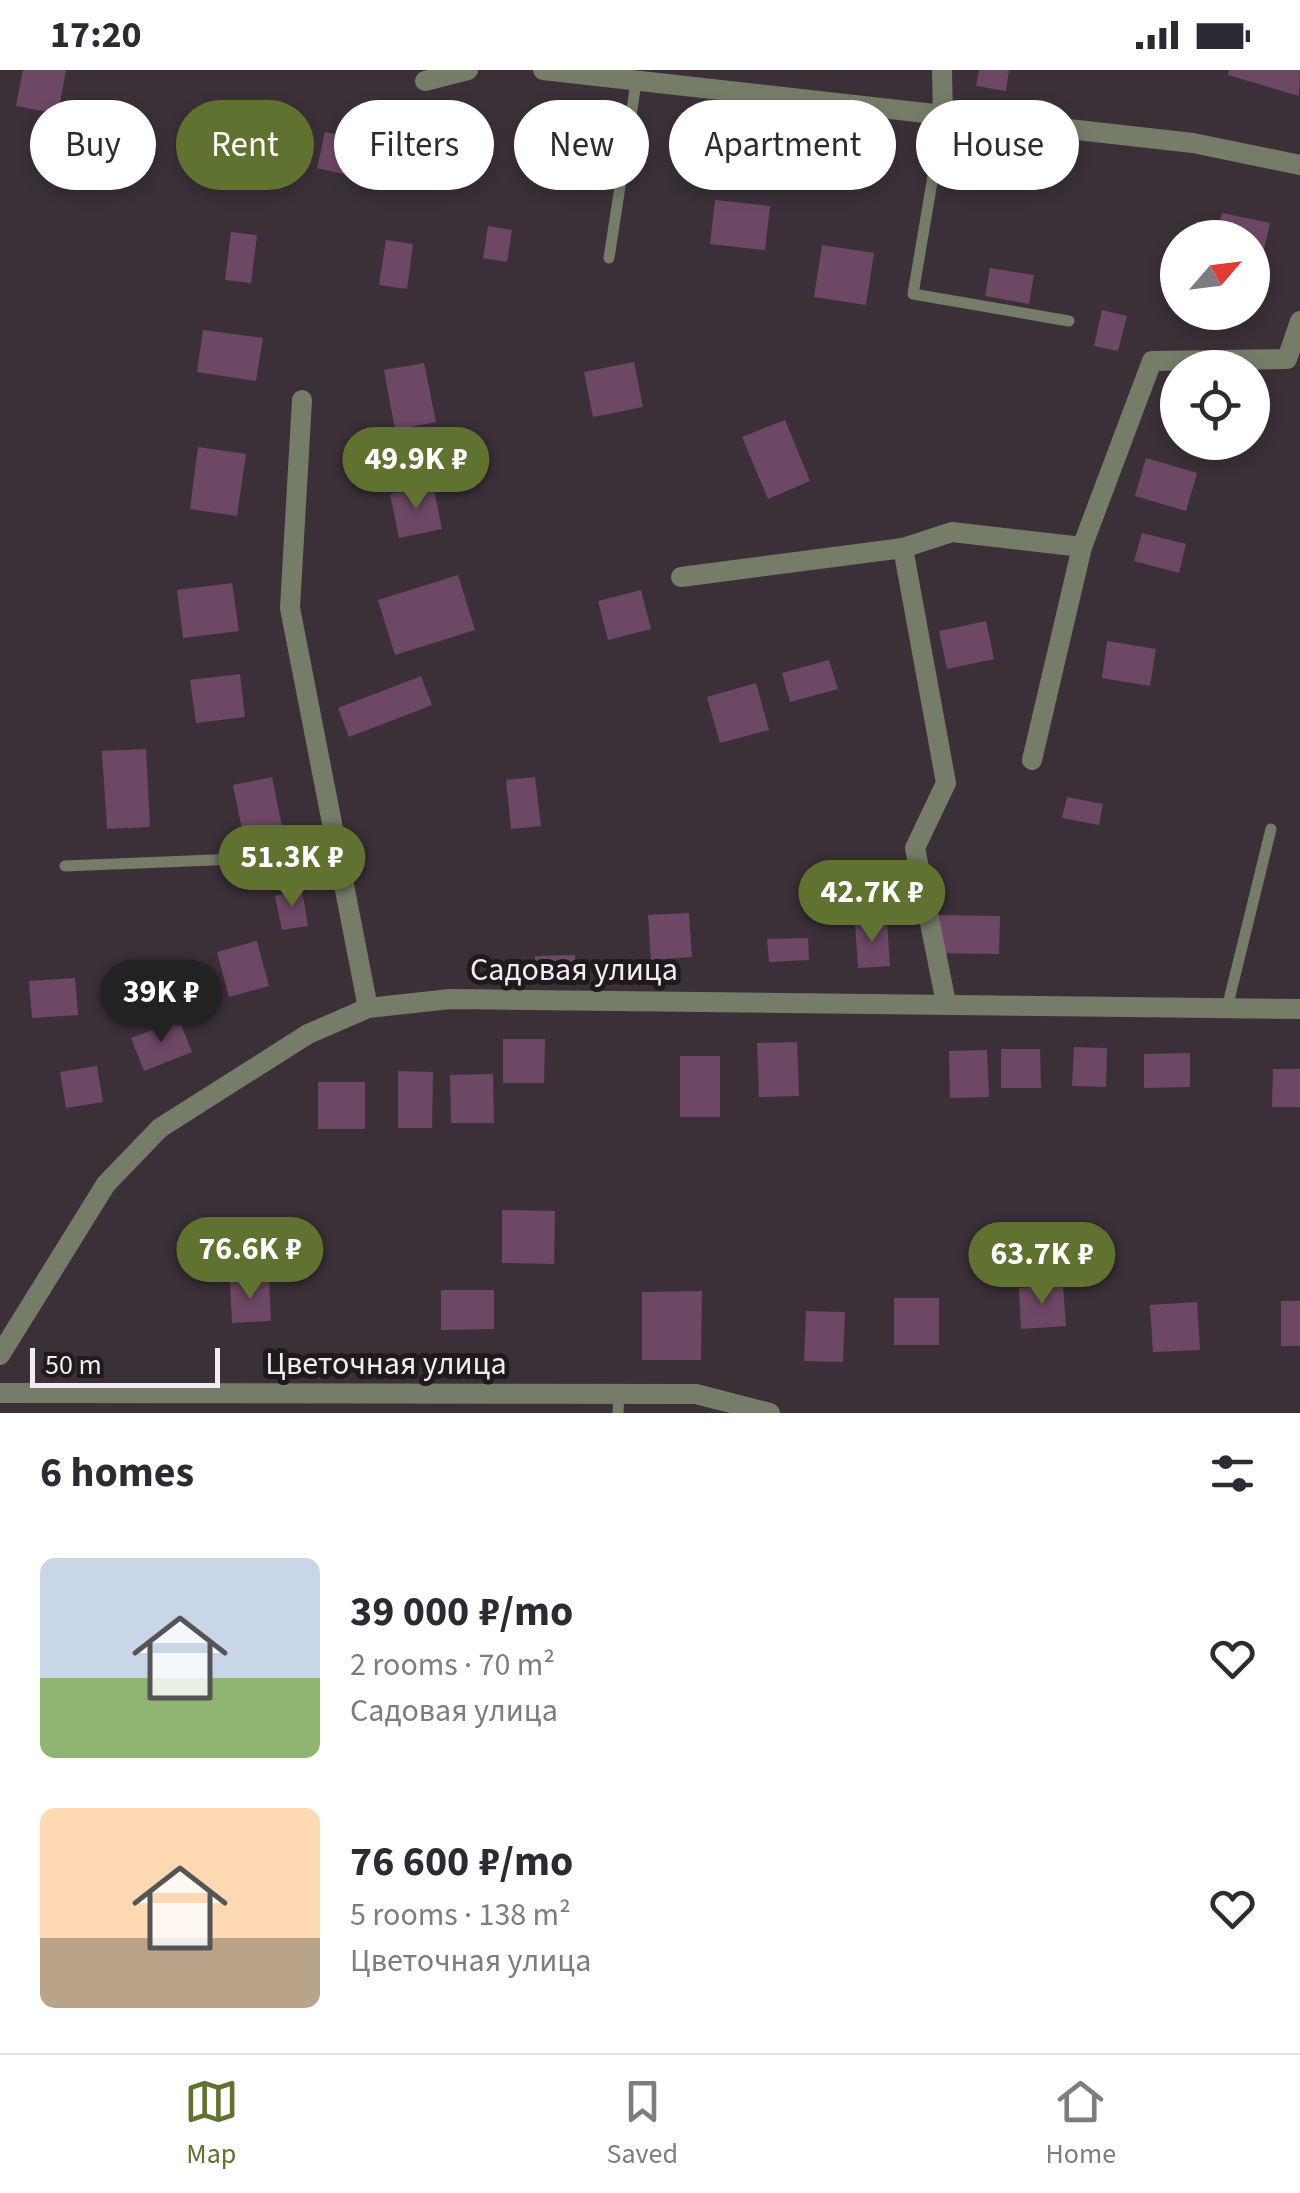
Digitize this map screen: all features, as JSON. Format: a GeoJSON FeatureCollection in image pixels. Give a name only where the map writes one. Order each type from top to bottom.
{"type":"FeatureCollection","features":[{"type":"Feature","properties":{"kind":"street"},"geometry":{"type":"LineString","coordinates":[[425,82],[468,70]]}},
{"type":"Feature","properties":{"kind":"street"},"geometry":{"type":"LineString","coordinates":[[543,70],[916,114]]}},
{"type":"Feature","properties":{"kind":"street"},"geometry":{"type":"LineString","coordinates":[[942,70],[943,100]]}},
{"type":"Feature","properties":{"kind":"street"},"geometry":{"type":"LineString","coordinates":[[1079,131],[1193,143],[1300,165]]}},
{"type":"Feature","properties":{"kind":"street"},"geometry":{"type":"LineString","coordinates":[[1032,760],[1082,547],[1152,361],[1287,359],[1300,321]]}},
{"type":"Feature","properties":{"kind":"street"},"geometry":{"type":"LineString","coordinates":[[302,400],[290,608],[368,1008]]}},
{"type":"Feature","properties":{"kind":"street"},"geometry":{"type":"LineString","coordinates":[[681,577],[903,548],[952,532],[1082,547]]}},
{"type":"Feature","properties":{"kind":"street"},"geometry":{"type":"LineString","coordinates":[[903,548],[946,782],[915,848],[946,1003]]}},
{"type":"Feature","properties":{"kind":"street","name":"Садовая улица"},"geometry":{"type":"LineString","coordinates":[[0,1355],[106,1184],[160,1128],[308,1034],[368,1008],[450,999],[1300,1009]]}},
{"type":"Feature","properties":{"kind":"street","name":"Цветочная улица"},"geometry":{"type":"LineString","coordinates":[[0,1393],[392,1404],[619,1403],[696,1394],[770,1413]]}},
{"type":"Feature","properties":{"kind":"lane"},"geometry":{"type":"LineString","coordinates":[[609,258],[636,83]]}},
{"type":"Feature","properties":{"kind":"lane"},"geometry":{"type":"LineString","coordinates":[[931,190],[913,294],[1070,321]]}},
{"type":"Feature","properties":{"kind":"lane"},"geometry":{"type":"LineString","coordinates":[[1227,1008],[1271,829]]}},
{"type":"Feature","properties":{"kind":"lane"},"geometry":{"type":"LineString","coordinates":[[65,866],[338,856]]}},
{"type":"Feature","properties":{"kind":"building"},"geometry":{"type":"Polygon","coordinates":[[[23,70],[66,70],[61,100],[30,100],[30,109],[16,106],[23,70]]]}},
{"type":"Feature","properties":{"kind":"building"},"geometry":{"type":"Polygon","coordinates":[[[979,70],[1009,70],[1006,91],[976,86],[979,70]]]}},
{"type":"Feature","properties":{"kind":"building"},"geometry":{"type":"Polygon","coordinates":[[[1229,70],[1300,70],[1299,96],[1228,75],[1229,70]]]}},
{"type":"Feature","properties":{"kind":"building"},"geometry":{"type":"Polygon","coordinates":[[[325,132],[334,134],[334,172],[317,168],[325,132]]]}},
{"type":"Feature","properties":{"kind":"building"},"geometry":{"type":"Polygon","coordinates":[[[715,200],[770,206],[765,250],[710,244],[715,200]]]}},
{"type":"Feature","properties":{"kind":"building"},"geometry":{"type":"Polygon","coordinates":[[[1222,213],[1256,220],[1220,220],[1222,213]]]}},
{"type":"Feature","properties":{"kind":"building"},"geometry":{"type":"Polygon","coordinates":[[[488,226],[512,230],[507,262],[483,258],[488,226]]]}},
{"type":"Feature","properties":{"kind":"building"},"geometry":{"type":"Polygon","coordinates":[[[231,232],[257,235],[251,283],[225,280],[231,232]]]}},
{"type":"Feature","properties":{"kind":"building"},"geometry":{"type":"Polygon","coordinates":[[[386,240],[413,244],[407,289],[379,285],[386,240]]]}},
{"type":"Feature","properties":{"kind":"building"},"geometry":{"type":"Polygon","coordinates":[[[822,245],[874,253],[866,305],[814,297],[822,245]]]}},
{"type":"Feature","properties":{"kind":"building"},"geometry":{"type":"Polygon","coordinates":[[[990,268],[1034,275],[1029,304],[985,296],[990,268]]]}},
{"type":"Feature","properties":{"kind":"building"},"geometry":{"type":"Polygon","coordinates":[[[1102,310],[1127,316],[1118,351],[1094,346],[1102,310]]]}},
{"type":"Feature","properties":{"kind":"building"},"geometry":{"type":"Polygon","coordinates":[[[203,330],[263,338],[256,381],[197,372],[203,330]]]}},
{"type":"Feature","properties":{"kind":"building"},"geometry":{"type":"Polygon","coordinates":[[[634,362],[643,407],[593,417],[584,372],[634,362]]]}},
{"type":"Feature","properties":{"kind":"building"},"geometry":{"type":"Polygon","coordinates":[[[424,363],[436,422],[395,430],[384,370],[424,363]]]}},
{"type":"Feature","properties":{"kind":"building"},"geometry":{"type":"Polygon","coordinates":[[[785,420],[810,481],[768,499],[742,437],[785,420]]]}},
{"type":"Feature","properties":{"kind":"building"},"geometry":{"type":"Polygon","coordinates":[[[479,444],[486,472],[448,481],[441,452],[479,444]]]}},
{"type":"Feature","properties":{"kind":"building"},"geometry":{"type":"Polygon","coordinates":[[[198,447],[246,454],[237,516],[190,509],[198,447]]]}},
{"type":"Feature","properties":{"kind":"building"},"geometry":{"type":"Polygon","coordinates":[[[1146,458],[1197,473],[1186,511],[1135,496],[1146,458]]]}},
{"type":"Feature","properties":{"kind":"building"},"geometry":{"type":"Polygon","coordinates":[[[433,485],[442,529],[399,538],[390,494],[433,485]]]}},
{"type":"Feature","properties":{"kind":"building"},"geometry":{"type":"Polygon","coordinates":[[[1142,533],[1186,544],[1179,573],[1134,561],[1142,533]]]}},
{"type":"Feature","properties":{"kind":"building"},"geometry":{"type":"Polygon","coordinates":[[[458,575],[475,630],[395,655],[378,600],[458,575]]]}},
{"type":"Feature","properties":{"kind":"building"},"geometry":{"type":"Polygon","coordinates":[[[232,583],[239,631],[183,638],[177,590],[232,583]]]}},
{"type":"Feature","properties":{"kind":"building"},"geometry":{"type":"Polygon","coordinates":[[[641,590],[651,629],[608,640],[598,601],[641,590]]]}},
{"type":"Feature","properties":{"kind":"building"},"geometry":{"type":"Polygon","coordinates":[[[986,621],[994,659],[947,669],[939,631],[986,621]]]}},
{"type":"Feature","properties":{"kind":"building"},"geometry":{"type":"Polygon","coordinates":[[[1107,641],[1156,649],[1150,686],[1102,678],[1107,641]]]}},
{"type":"Feature","properties":{"kind":"building"},"geometry":{"type":"Polygon","coordinates":[[[829,660],[838,689],[790,702],[782,673],[829,660]]]}},
{"type":"Feature","properties":{"kind":"building"},"geometry":{"type":"Polygon","coordinates":[[[240,674],[245,717],[196,723],[190,680],[240,674]]]}},
{"type":"Feature","properties":{"kind":"building"},"geometry":{"type":"Polygon","coordinates":[[[421,676],[432,705],[349,737],[338,708],[421,676]]]}},
{"type":"Feature","properties":{"kind":"building"},"geometry":{"type":"Polygon","coordinates":[[[756,683],[769,730],[720,743],[707,697],[756,683]]]}},
{"type":"Feature","properties":{"kind":"building"},"geometry":{"type":"Polygon","coordinates":[[[146,749],[150,827],[107,829],[102,751],[146,749]]]}},
{"type":"Feature","properties":{"kind":"building"},"geometry":{"type":"Polygon","coordinates":[[[272,777],[284,836],[245,844],[233,785],[272,777]]]}},
{"type":"Feature","properties":{"kind":"building"},"geometry":{"type":"Polygon","coordinates":[[[535,777],[541,826],[511,829],[506,780],[535,777]]]}},
{"type":"Feature","properties":{"kind":"building"},"geometry":{"type":"Polygon","coordinates":[[[1067,797],[1103,804],[1099,825],[1062,818],[1067,797]]]}},
{"type":"Feature","properties":{"kind":"building"},"geometry":{"type":"Polygon","coordinates":[[[302,890],[308,926],[282,930],[275,896],[302,890]]]}},
{"type":"Feature","properties":{"kind":"building"},"geometry":{"type":"Polygon","coordinates":[[[689,913],[692,957],[651,960],[648,915],[689,913]]]}},
{"type":"Feature","properties":{"kind":"building"},"geometry":{"type":"Polygon","coordinates":[[[938,915],[1000,916],[999,954],[937,953],[938,915]]]}},
{"type":"Feature","properties":{"kind":"building"},"geometry":{"type":"Polygon","coordinates":[[[887,922],[890,966],[858,968],[855,923],[887,922]]]}},
{"type":"Feature","properties":{"kind":"building"},"geometry":{"type":"Polygon","coordinates":[[[808,938],[809,960],[769,962],[767,939],[808,938]]]}},
{"type":"Feature","properties":{"kind":"building"},"geometry":{"type":"Polygon","coordinates":[[[257,941],[269,986],[229,997],[217,952],[257,941]]]}},
{"type":"Feature","properties":{"kind":"building"},"geometry":{"type":"Polygon","coordinates":[[[575,955],[575,979],[535,979],[535,956],[575,955]]]}},
{"type":"Feature","properties":{"kind":"building"},"geometry":{"type":"Polygon","coordinates":[[[75,978],[78,1015],[32,1018],[29,981],[75,978]]]}},
{"type":"Feature","properties":{"kind":"building"},"geometry":{"type":"Polygon","coordinates":[[[179,1020],[192,1052],[144,1071],[131,1038],[179,1020]]]}},
{"type":"Feature","properties":{"kind":"building"},"geometry":{"type":"Polygon","coordinates":[[[503,1039],[545,1039],[544,1083],[503,1083],[503,1039]]]}},
{"type":"Feature","properties":{"kind":"building"},"geometry":{"type":"Polygon","coordinates":[[[797,1042],[799,1096],[759,1097],[757,1043],[797,1042]]]}},
{"type":"Feature","properties":{"kind":"building"},"geometry":{"type":"Polygon","coordinates":[[[1074,1047],[1107,1048],[1106,1087],[1072,1086],[1074,1047]]]}},
{"type":"Feature","properties":{"kind":"building"},"geometry":{"type":"Polygon","coordinates":[[[1001,1049],[1040,1049],[1041,1088],[1001,1088],[1001,1049]]]}},
{"type":"Feature","properties":{"kind":"building"},"geometry":{"type":"Polygon","coordinates":[[[987,1050],[989,1097],[950,1098],[949,1051],[987,1050]]]}},
{"type":"Feature","properties":{"kind":"building"},"geometry":{"type":"Polygon","coordinates":[[[1190,1053],[1190,1087],[1144,1088],[1144,1054],[1190,1053]]]}},
{"type":"Feature","properties":{"kind":"building"},"geometry":{"type":"Polygon","coordinates":[[[680,1056],[720,1056],[720,1117],[680,1117],[680,1056]]]}},
{"type":"Feature","properties":{"kind":"building"},"geometry":{"type":"Polygon","coordinates":[[[97,1066],[103,1102],[66,1108],[60,1072],[97,1066]]]}},
{"type":"Feature","properties":{"kind":"building"},"geometry":{"type":"Polygon","coordinates":[[[1273,1069],[1300,1069],[1300,1107],[1272,1107],[1273,1069]]]}},
{"type":"Feature","properties":{"kind":"building"},"geometry":{"type":"Polygon","coordinates":[[[398,1071],[433,1072],[432,1128],[398,1128],[398,1071]]]}},
{"type":"Feature","properties":{"kind":"building"},"geometry":{"type":"Polygon","coordinates":[[[493,1074],[494,1123],[451,1123],[450,1075],[493,1074]]]}},
{"type":"Feature","properties":{"kind":"building"},"geometry":{"type":"Polygon","coordinates":[[[318,1082],[365,1082],[365,1129],[318,1129],[318,1082]]]}},
{"type":"Feature","properties":{"kind":"building"},"geometry":{"type":"Polygon","coordinates":[[[502,1210],[555,1211],[554,1264],[502,1263],[502,1210]]]}},
{"type":"Feature","properties":{"kind":"building"},"geometry":{"type":"Polygon","coordinates":[[[269,1280],[271,1321],[232,1323],[230,1282],[269,1280]]]}},
{"type":"Feature","properties":{"kind":"building"},"geometry":{"type":"Polygon","coordinates":[[[1063,1285],[1066,1326],[1021,1329],[1019,1288],[1063,1285]]]}},
{"type":"Feature","properties":{"kind":"building"},"geometry":{"type":"Polygon","coordinates":[[[441,1290],[494,1290],[494,1329],[441,1330],[441,1290]]]}},
{"type":"Feature","properties":{"kind":"building"},"geometry":{"type":"Polygon","coordinates":[[[702,1291],[701,1360],[642,1360],[642,1292],[702,1291]]]}},
{"type":"Feature","properties":{"kind":"building"},"geometry":{"type":"Polygon","coordinates":[[[894,1298],[939,1298],[939,1345],[894,1345],[894,1298]]]}},
{"type":"Feature","properties":{"kind":"building"},"geometry":{"type":"Polygon","coordinates":[[[1281,1301],[1300,1301],[1300,1346],[1281,1346],[1281,1301]]]}},
{"type":"Feature","properties":{"kind":"building"},"geometry":{"type":"Polygon","coordinates":[[[1197,1302],[1200,1350],[1153,1352],[1150,1305],[1197,1302]]]}},
{"type":"Feature","properties":{"kind":"building"},"geometry":{"type":"Polygon","coordinates":[[[806,1311],[845,1312],[843,1362],[804,1361],[806,1311]]]}}]}
